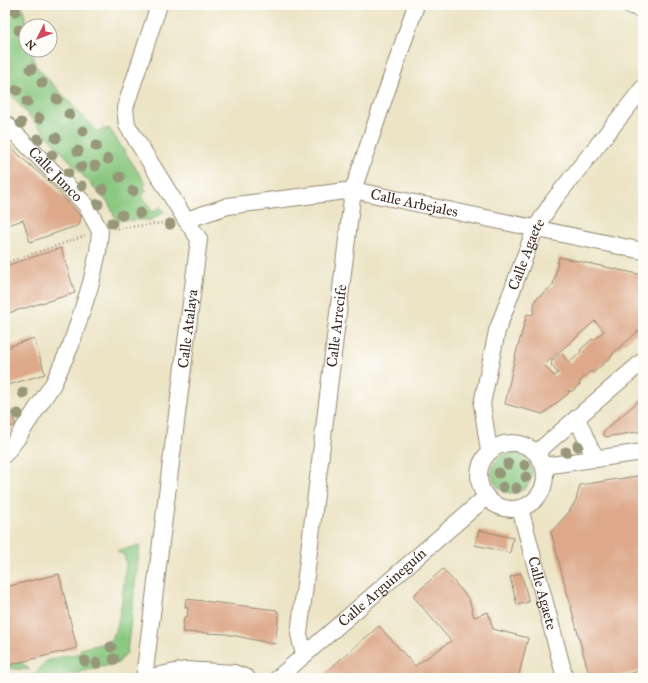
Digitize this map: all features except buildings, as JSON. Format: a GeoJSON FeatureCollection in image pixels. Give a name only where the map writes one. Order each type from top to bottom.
{"type":"FeatureCollection","features":[{"type":"Feature","properties":{"kind":"street","name":"Calle Atalaya"},"geometry":{"type":"LineString","coordinates":[[145,678],[199,239],[127,125],[125,108],[160,5]]}},
{"type":"Feature","properties":{"kind":"street","name":"Calle Arrecife"},"geometry":{"type":"LineString","coordinates":[[304,655],[299,634],[353,190],[416,5]]}},
{"type":"Feature","properties":{"kind":"street"},"geometry":{"type":"LineString","coordinates":[[629,5],[643,10]]}},
{"type":"Feature","properties":{"kind":"street","name":"Calle Agaete"},"geometry":{"type":"LineString","coordinates":[[490,451],[482,404],[497,331],[535,228],[553,201],[643,88]]}},
{"type":"Feature","properties":{"kind":"street","name":"Calle Junco"},"geometry":{"type":"LineString","coordinates":[[5,122],[86,205],[100,231]]}},
{"type":"Feature","properties":{"kind":"street","name":"Calle Arbejales"},"geometry":{"type":"LineString","coordinates":[[186,220],[228,206],[353,190],[643,251]]}},
{"type":"Feature","properties":{"kind":"street"},"geometry":{"type":"LineString","coordinates":[[5,454],[53,384],[71,345],[91,283],[98,252],[100,231]]}},
{"type":"Feature","properties":{"kind":"street"},"geometry":{"type":"LineString","coordinates":[[540,460],[577,418],[643,361]]}},
{"type":"Feature","properties":{"kind":"street"},"geometry":{"type":"LineString","coordinates":[[577,418],[590,448],[598,459]]}},
{"type":"Feature","properties":{"kind":"street"},"geometry":{"type":"LineString","coordinates":[[508,442],[528,446],[540,460],[545,477],[543,487],[538,496],[530,504],[520,508],[511,509],[502,507],[493,503],[481,488],[478,478],[479,468],[483,459],[498,445],[508,442]]}},
{"type":"Feature","properties":{"kind":"street"},"geometry":{"type":"LineString","coordinates":[[540,460],[598,459],[643,452]]}},
{"type":"Feature","properties":{"kind":"street","name":"Calle Arguineguín"},"geometry":{"type":"LineString","coordinates":[[278,678],[486,496]]}},
{"type":"Feature","properties":{"kind":"street","name":"Calle Agaete"},"geometry":{"type":"LineString","coordinates":[[520,508],[565,678]]}},
{"type":"Feature","properties":{"kind":"street"},"geometry":{"type":"LineString","coordinates":[[156,586],[162,580],[169,577]]}},
{"type":"Feature","properties":{"kind":"street"},"geometry":{"type":"LineString","coordinates":[[145,678],[185,670],[234,673],[247,678]]}},
{"type":"Feature","properties":{"kind":"path"},"geometry":{"type":"LineString","coordinates":[[5,263],[100,231],[186,220]]}},
{"type":"Feature","properties":{"kind":"green space"},"geometry":{"type":"Polygon","coordinates":[[[5,5],[22,5],[25,18],[18,18],[18,58],[34,58],[35,65],[97,132],[103,128],[105,130],[109,128],[146,184],[143,186],[147,191],[142,195],[153,212],[160,207],[164,212],[151,220],[116,220],[109,204],[29,116],[5,87],[5,5]]]}},
{"type":"Feature","properties":{"kind":"green space"},"geometry":{"type":"Polygon","coordinates":[[[516,453],[523,456],[529,462],[532,473],[531,481],[523,490],[516,493],[508,493],[501,490],[493,481],[492,469],[495,462],[504,454],[516,453]]]}},
{"type":"Feature","properties":{"kind":"green space"},"geometry":{"type":"Polygon","coordinates":[[[140,545],[127,652],[118,663],[55,678],[5,678],[5,676],[27,676],[33,674],[50,660],[81,653],[80,649],[110,640],[117,627],[126,563],[124,555],[117,551],[140,545]]]}},
{"type":"Feature","properties":{"kind":"green space"},"geometry":{"type":"Polygon","coordinates":[[[21,662],[30,670],[5,668],[5,666],[21,662]]]}}]}
